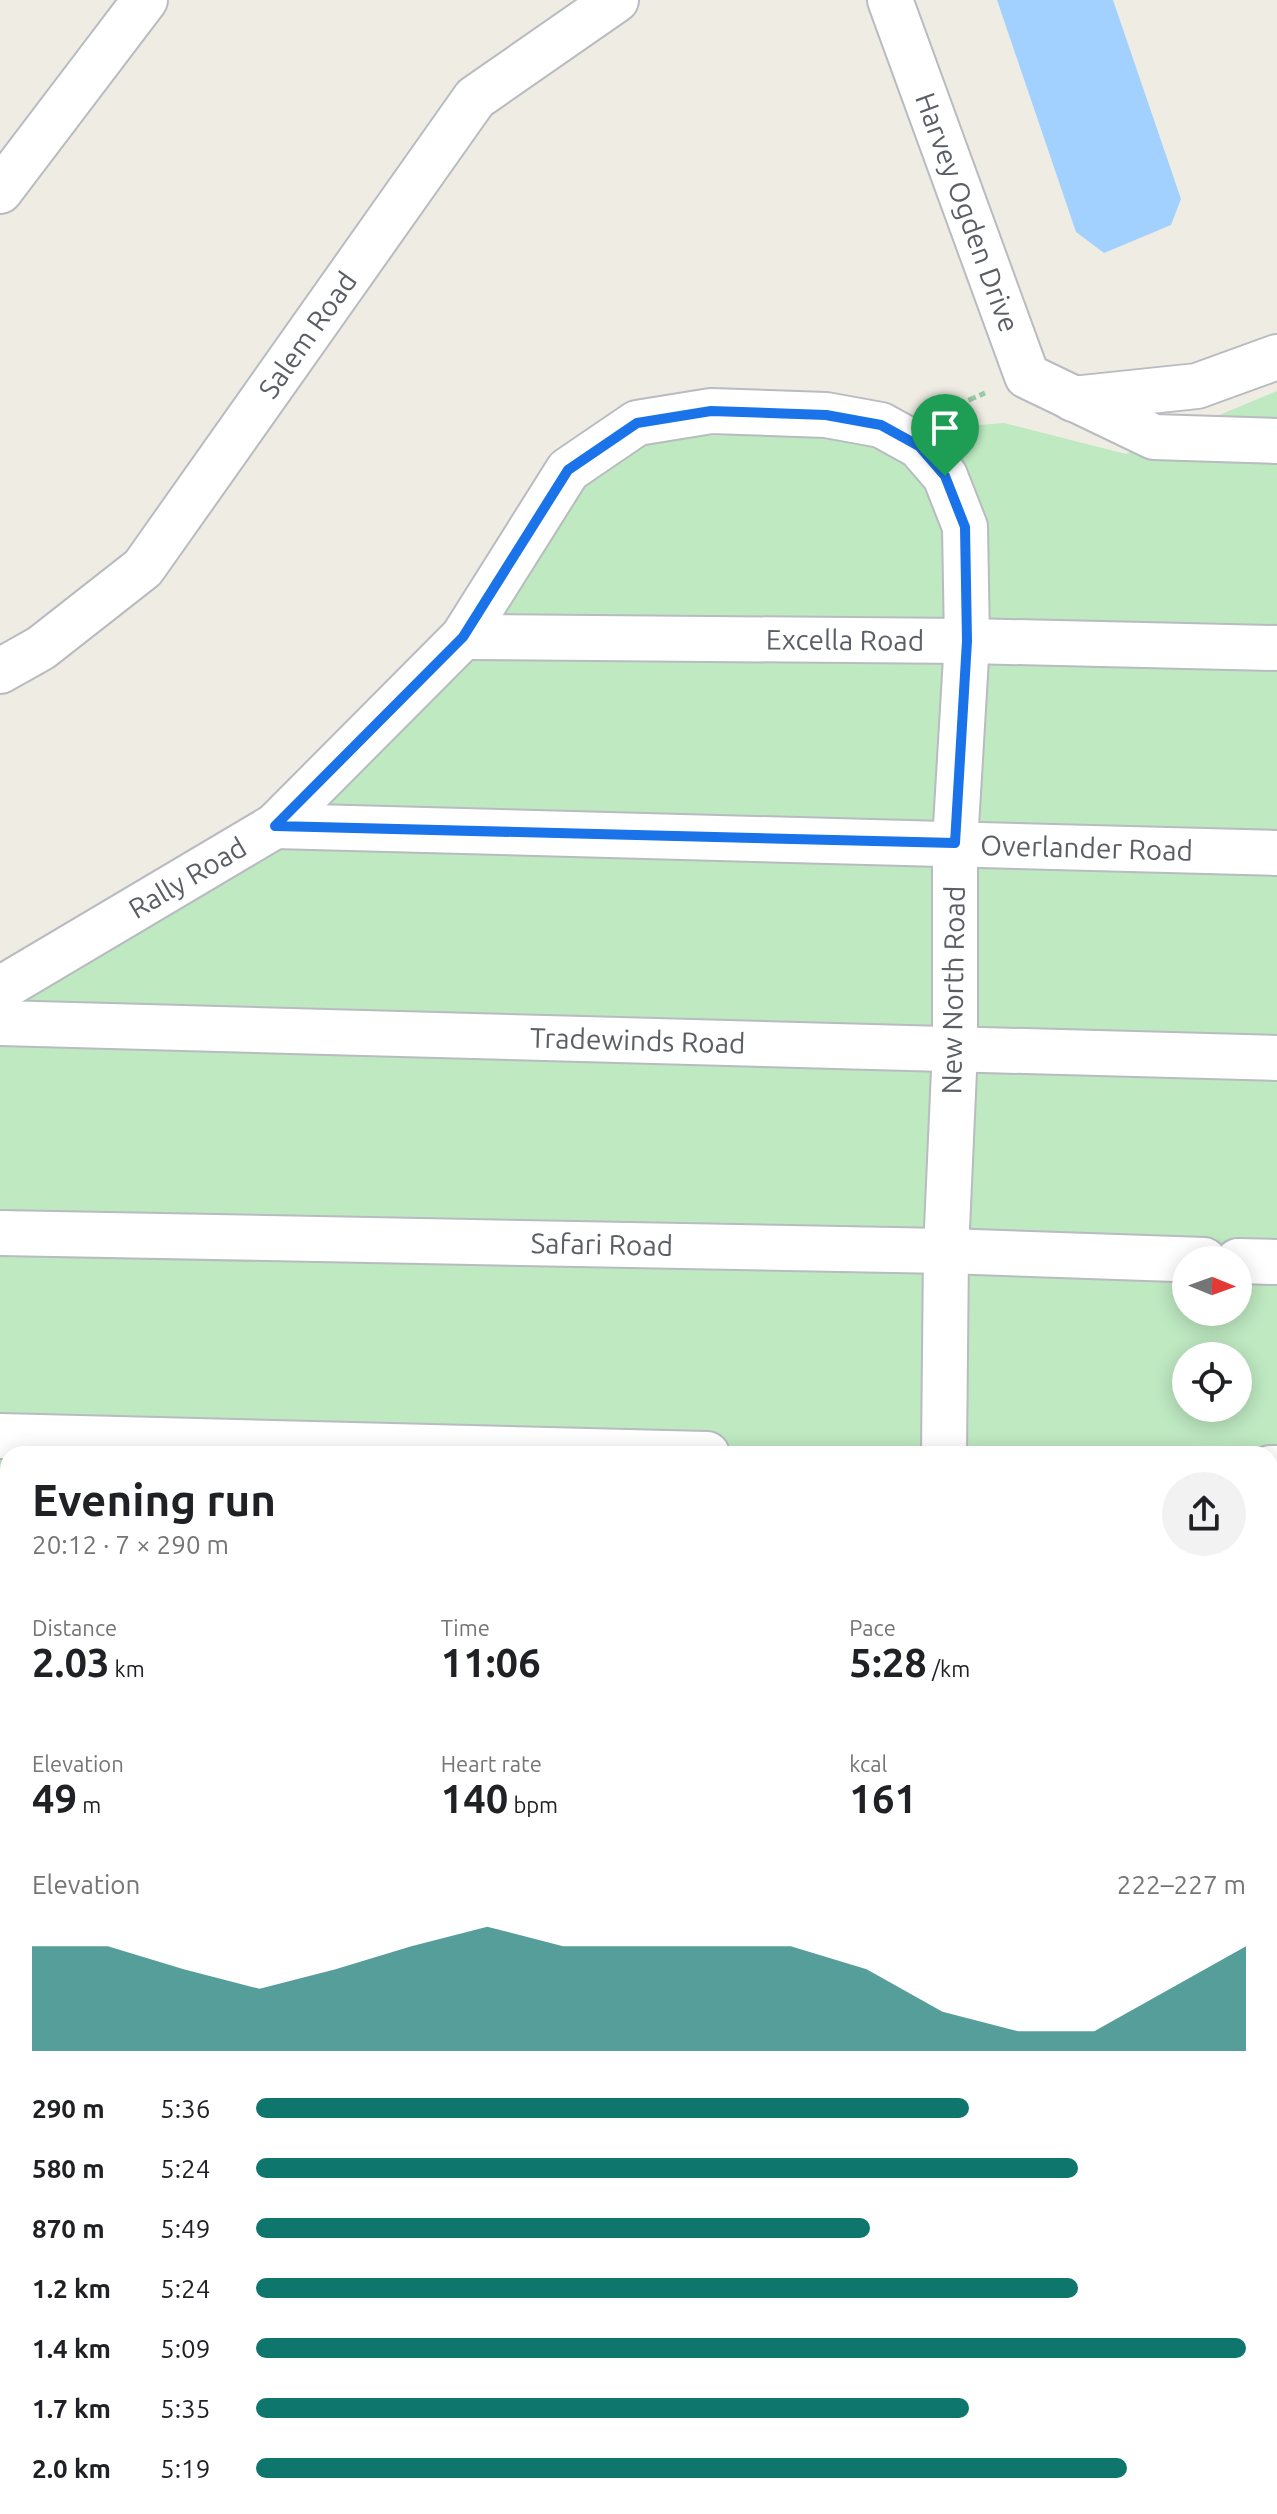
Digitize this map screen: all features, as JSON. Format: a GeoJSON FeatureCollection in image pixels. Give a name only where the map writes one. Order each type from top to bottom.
{"type":"FeatureCollection","features":[{"type":"Feature","properties":{"kind":"street"},"geometry":{"type":"LineString","coordinates":[[0,191],[145,0]]}},
{"type":"Feature","properties":{"kind":"street","name":"Salem Road"},"geometry":{"type":"LineString","coordinates":[[0,671],[41,648],[143,568],[475,98],[616,0]]}},
{"type":"Feature","properties":{"kind":"street","name":"Harvey Ogden Drive"},"geometry":{"type":"LineString","coordinates":[[890,0],[1027,376]]}},
{"type":"Feature","properties":{"kind":"street"},"geometry":{"type":"LineString","coordinates":[[1073,399],[1197,386],[1277,357]]}},
{"type":"Feature","properties":{"kind":"street"},"geometry":{"type":"LineString","coordinates":[[1027,376],[1154,437],[1277,441]]}},
{"type":"Feature","properties":{"kind":"street","name":"Rally Road"},"geometry":{"type":"LineString","coordinates":[[0,989],[275,826],[463,637],[568,470],[637,423],[711,411],[826,415],[881,425],[919,446],[945,476],[965,527]]}},
{"type":"Feature","properties":{"kind":"street","name":"New North Road"},"geometry":{"type":"LineString","coordinates":[[944,1446],[946,1251],[955,1048],[955,843],[967,641],[965,527]]}},
{"type":"Feature","properties":{"kind":"street","name":"Excella Road"},"geometry":{"type":"LineString","coordinates":[[463,637],[967,641],[1277,648]]}},
{"type":"Feature","properties":{"kind":"street","name":"Overlander Road"},"geometry":{"type":"LineString","coordinates":[[275,826],[1277,853]]}},
{"type":"Feature","properties":{"kind":"street","name":"Tradewinds Road"},"geometry":{"type":"LineString","coordinates":[[0,1023],[1277,1058]]}},
{"type":"Feature","properties":{"kind":"street","name":"Safari Road"},"geometry":{"type":"LineString","coordinates":[[0,1233],[946,1251],[1172,1259]]}},
{"type":"Feature","properties":{"kind":"street"},"geometry":{"type":"LineString","coordinates":[[1252,1261],[1277,1262]]}},
{"type":"Feature","properties":{"kind":"street"},"geometry":{"type":"LineString","coordinates":[[0,1436],[393,1446]]}},
{"type":"Feature","properties":{"kind":"path"},"geometry":{"type":"LineString","coordinates":[[919,446],[962,403],[1027,376]]}},
{"type":"Feature","properties":{"kind":"green space"},"geometry":{"type":"Polygon","coordinates":[[[1277,391],[1277,1446],[0,1446],[0,988],[205,872],[398,678],[614,438],[899,431],[1004,423],[1126,454],[1277,391]]]}},
{"type":"Feature","properties":{"kind":"water"},"geometry":{"type":"Polygon","coordinates":[[[997,0],[1113,0],[1181,199],[1171,225],[1104,253],[1076,232],[997,0]]]}},
{"type":"Feature","properties":{"kind":"route"},"geometry":{"type":"LineString","coordinates":[[711,411],[826,415],[881,425],[919,446],[945,476],[965,527],[967,641],[955,843],[275,826],[463,637],[568,470],[637,423],[711,411]]}}]}
